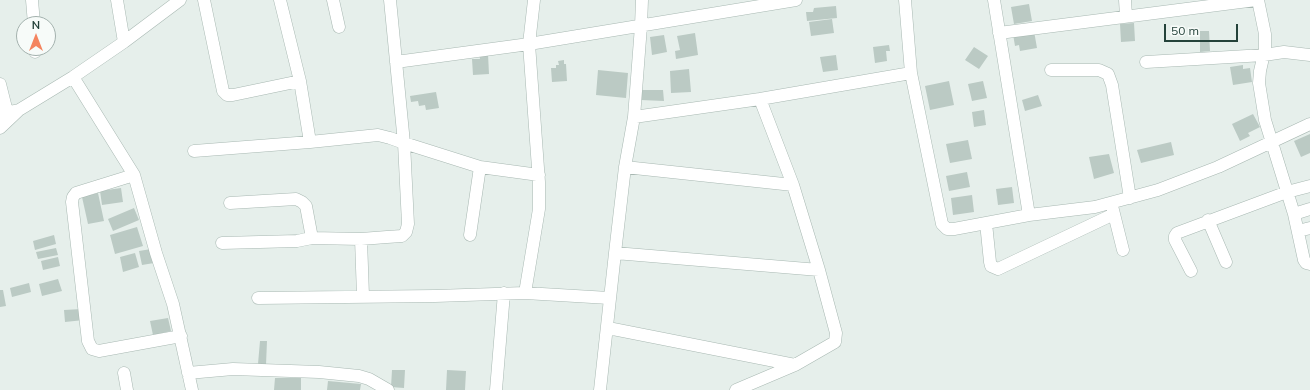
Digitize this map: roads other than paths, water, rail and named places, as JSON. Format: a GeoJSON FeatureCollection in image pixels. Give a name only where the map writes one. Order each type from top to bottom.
{"type":"FeatureCollection","features":[{"type":"Feature","properties":{"kind":"street"},"geometry":{"type":"LineString","coordinates":[[32,0],[33,16]]}},
{"type":"Feature","properties":{"kind":"street"},"geometry":{"type":"LineString","coordinates":[[117,0],[124,42]]}},
{"type":"Feature","properties":{"kind":"street"},"geometry":{"type":"LineString","coordinates":[[0,128],[19,110],[73,77],[124,42],[180,0]]}},
{"type":"Feature","properties":{"kind":"street"},"geometry":{"type":"LineString","coordinates":[[204,0],[223,91],[227,95],[300,81]]}},
{"type":"Feature","properties":{"kind":"street"},"geometry":{"type":"LineString","coordinates":[[280,0],[300,81],[310,142]]}},
{"type":"Feature","properties":{"kind":"street"},"geometry":{"type":"LineString","coordinates":[[332,0],[339,27]]}},
{"type":"Feature","properties":{"kind":"street"},"geometry":{"type":"LineString","coordinates":[[222,244],[297,241],[312,238],[361,239],[402,236],[406,232],[408,224],[404,143],[390,0]]}},
{"type":"Feature","properties":{"kind":"street"},"geometry":{"type":"LineString","coordinates":[[525,294],[539,209],[539,175],[529,44],[534,0]]}},
{"type":"Feature","properties":{"kind":"street"},"geometry":{"type":"LineString","coordinates":[[600,390],[608,328],[609,298],[625,166],[634,117],[642,0]]}},
{"type":"Feature","properties":{"kind":"street"},"geometry":{"type":"LineString","coordinates":[[396,62],[529,44],[796,0]]}},
{"type":"Feature","properties":{"kind":"street"},"geometry":{"type":"LineString","coordinates":[[905,0],[911,73],[942,224],[947,229],[954,229],[1029,215],[1095,207],[1112,209]]}},
{"type":"Feature","properties":{"kind":"street"},"geometry":{"type":"LineString","coordinates":[[994,0],[1029,215]]}},
{"type":"Feature","properties":{"kind":"street"},"geometry":{"type":"LineString","coordinates":[[1125,0],[1126,16]]}},
{"type":"Feature","properties":{"kind":"street"},"geometry":{"type":"LineString","coordinates":[[999,32],[1126,16],[1173,12],[1257,0],[1265,34],[1264,55],[1259,83],[1265,120],[1298,231],[1305,242],[1304,260],[1306,263],[1310,264]]}},
{"type":"Feature","properties":{"kind":"street"},"geometry":{"type":"LineString","coordinates":[[1146,62],[1264,55],[1284,52],[1310,55]]}},
{"type":"Feature","properties":{"kind":"street"},"geometry":{"type":"LineString","coordinates":[[1051,70],[1099,70],[1108,74],[1112,85],[1130,198]]}},
{"type":"Feature","properties":{"kind":"street"},"geometry":{"type":"LineString","coordinates":[[634,117],[760,99],[911,73]]}},
{"type":"Feature","properties":{"kind":"street"},"geometry":{"type":"LineString","coordinates":[[73,77],[134,176],[156,253],[173,304],[192,390]]}},
{"type":"Feature","properties":{"kind":"street"},"geometry":{"type":"LineString","coordinates":[[0,84],[3,113],[19,110]]}},
{"type":"Feature","properties":{"kind":"street"},"geometry":{"type":"LineString","coordinates":[[736,390],[795,365],[833,344],[836,339],[836,333],[819,270],[793,185],[760,99]]}},
{"type":"Feature","properties":{"kind":"street"},"geometry":{"type":"LineString","coordinates":[[986,223],[991,266],[998,269],[1130,198],[1158,190],[1218,167],[1310,124]]}},
{"type":"Feature","properties":{"kind":"street"},"geometry":{"type":"LineString","coordinates":[[194,152],[378,135],[480,168],[539,175]]}},
{"type":"Feature","properties":{"kind":"street"},"geometry":{"type":"LineString","coordinates":[[625,166],[793,185]]}},
{"type":"Feature","properties":{"kind":"street"},"geometry":{"type":"LineString","coordinates":[[470,235],[480,168]]}},
{"type":"Feature","properties":{"kind":"street"},"geometry":{"type":"LineString","coordinates":[[134,176],[76,193],[73,197],[72,202],[88,341],[92,349],[99,351],[181,336]]}},
{"type":"Feature","properties":{"kind":"street"},"geometry":{"type":"LineString","coordinates":[[1191,271],[1175,240],[1174,236],[1177,233],[1208,220],[1287,192],[1310,186]]}},
{"type":"Feature","properties":{"kind":"street"},"geometry":{"type":"LineString","coordinates":[[230,203],[296,199],[306,206],[312,238]]}},
{"type":"Feature","properties":{"kind":"street"},"geometry":{"type":"LineString","coordinates":[[1112,209],[1124,250]]}},
{"type":"Feature","properties":{"kind":"street"},"geometry":{"type":"LineString","coordinates":[[1294,214],[1310,209]]}},
{"type":"Feature","properties":{"kind":"street"},"geometry":{"type":"LineString","coordinates":[[1208,220],[1226,262]]}},
{"type":"Feature","properties":{"kind":"street"},"geometry":{"type":"LineString","coordinates":[[1298,231],[1310,228]]}},
{"type":"Feature","properties":{"kind":"street"},"geometry":{"type":"LineString","coordinates":[[361,239],[363,296]]}},
{"type":"Feature","properties":{"kind":"street"},"geometry":{"type":"LineString","coordinates":[[615,253],[819,270]]}},
{"type":"Feature","properties":{"kind":"street"},"geometry":{"type":"LineString","coordinates":[[496,390],[504,294]]}},
{"type":"Feature","properties":{"kind":"street"},"geometry":{"type":"LineString","coordinates":[[258,298],[525,294],[609,298]]}},
{"type":"Feature","properties":{"kind":"street"},"geometry":{"type":"LineString","coordinates":[[608,328],[795,365]]}},
{"type":"Feature","properties":{"kind":"street"},"geometry":{"type":"LineString","coordinates":[[188,373],[233,369],[319,372],[359,376],[369,379],[388,390]]}},
{"type":"Feature","properties":{"kind":"street"},"geometry":{"type":"LineString","coordinates":[[124,373],[126,390]]}}]}
